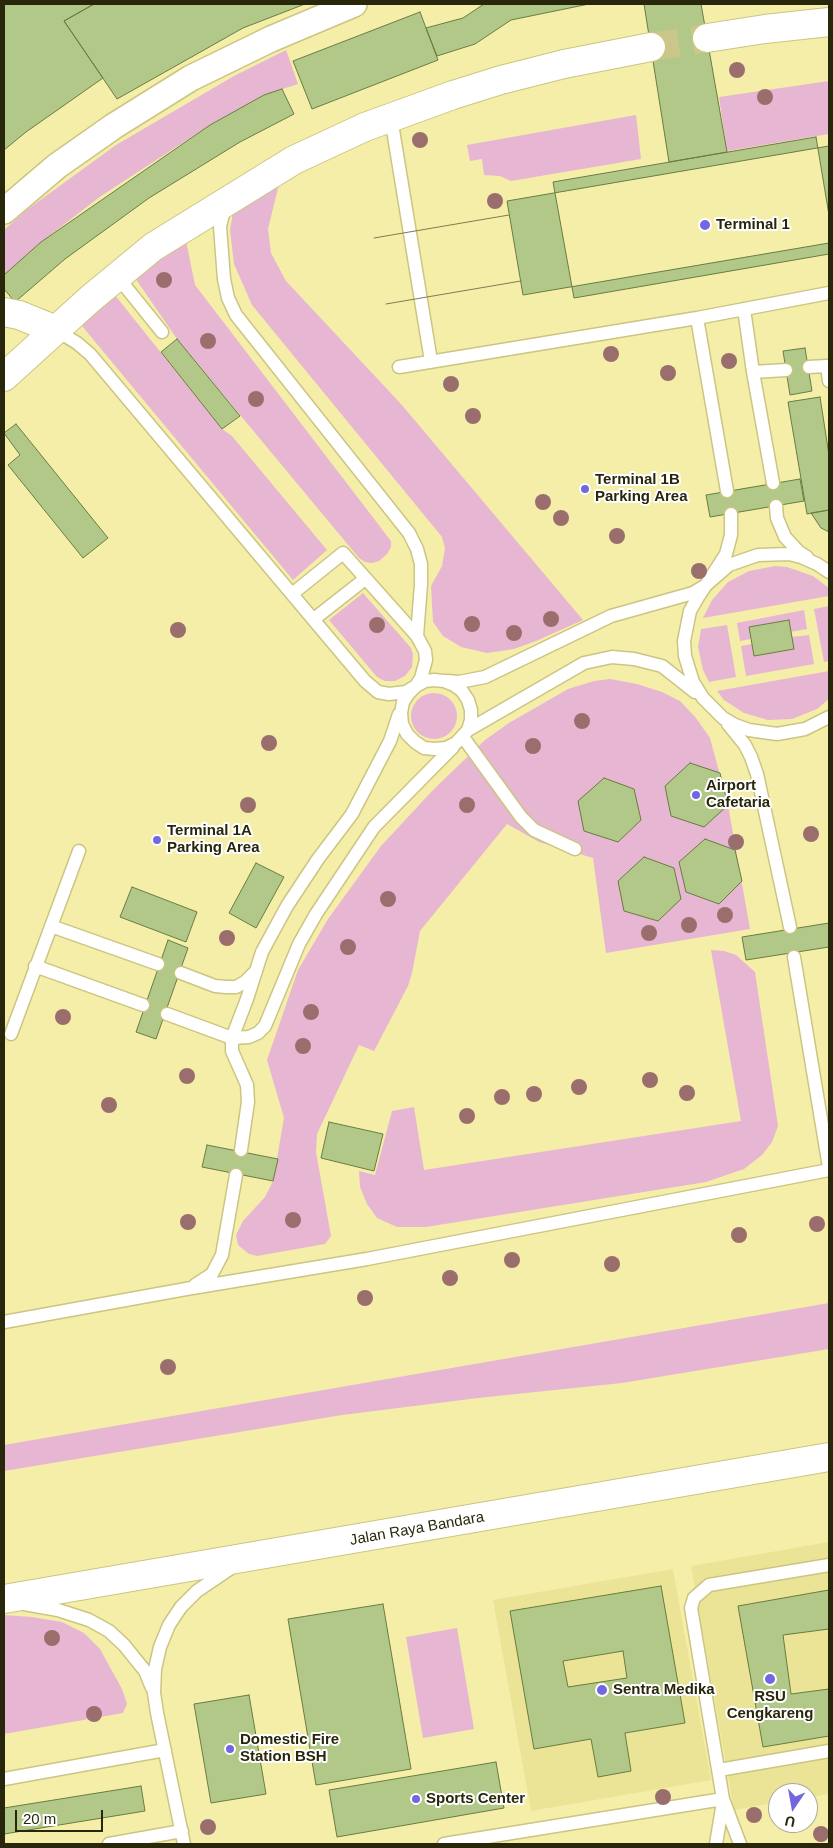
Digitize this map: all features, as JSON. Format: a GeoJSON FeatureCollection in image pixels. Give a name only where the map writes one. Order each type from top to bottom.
{"type":"FeatureCollection","features":[{"type":"Feature","properties":{"kind":"street"},"geometry":{"type":"LineString","coordinates":[[4,211],[57,166],[114,126],[191,78],[271,39],[354,4]]}},
{"type":"Feature","properties":{"kind":"street"},"geometry":{"type":"LineString","coordinates":[[707,38],[829,22]]}},
{"type":"Feature","properties":{"kind":"street"},"geometry":{"type":"LineString","coordinates":[[4,377],[117,276],[153,247],[294,160],[365,127],[437,100],[501,80],[564,64],[651,47]]}},
{"type":"Feature","properties":{"kind":"street"},"geometry":{"type":"LineString","coordinates":[[4,312],[19,315],[56,330]]}},
{"type":"Feature","properties":{"kind":"street","name":"Jalan Raya Bandara"},"geometry":{"type":"LineString","coordinates":[[4,1600],[829,1457]]}},
{"type":"Feature","properties":{"kind":"lane"},"geometry":{"type":"LineString","coordinates":[[391,118],[431,361]]}},
{"type":"Feature","properties":{"kind":"lane"},"geometry":{"type":"LineString","coordinates":[[231,198],[223,214],[220,227],[224,279],[228,298],[236,315],[409,533],[421,564],[417,636]]}},
{"type":"Feature","properties":{"kind":"lane"},"geometry":{"type":"LineString","coordinates":[[117,276],[162,332]]}},
{"type":"Feature","properties":{"kind":"lane"},"geometry":{"type":"LineString","coordinates":[[399,367],[696,318],[829,293]]}},
{"type":"Feature","properties":{"kind":"lane"},"geometry":{"type":"LineString","coordinates":[[744,309],[773,483]]}},
{"type":"Feature","properties":{"kind":"lane"},"geometry":{"type":"LineString","coordinates":[[696,318],[727,491]]}},
{"type":"Feature","properties":{"kind":"lane"},"geometry":{"type":"LineString","coordinates":[[56,330],[90,354],[365,681],[378,692],[398,694],[425,682],[459,682],[485,677],[611,616],[693,593],[706,585],[729,565],[758,555],[789,554],[823,566]]}},
{"type":"Feature","properties":{"kind":"lane"},"geometry":{"type":"LineString","coordinates":[[809,367],[827,366],[829,381]]}},
{"type":"Feature","properties":{"kind":"lane"},"geometry":{"type":"LineString","coordinates":[[753,372],[786,370]]}},
{"type":"Feature","properties":{"kind":"lane"},"geometry":{"type":"LineString","coordinates":[[776,506],[777,518],[786,537],[799,552],[823,566],[829,572]]}},
{"type":"Feature","properties":{"kind":"lane"},"geometry":{"type":"LineString","coordinates":[[703,698],[688,671],[684,641],[690,611],[726,554],[732,535],[732,514]]}},
{"type":"Feature","properties":{"kind":"lane"},"geometry":{"type":"LineString","coordinates":[[241,1150],[248,1102],[247,1085],[232,1051],[232,1038],[262,952],[287,906],[318,859],[352,814],[390,741],[403,702],[408,693],[416,686],[424,670],[426,660],[425,651],[417,636],[343,553],[292,594]]}},
{"type":"Feature","properties":{"kind":"lane"},"geometry":{"type":"LineString","coordinates":[[314,619],[365,579]]}},
{"type":"Feature","properties":{"kind":"lane"},"geometry":{"type":"LineString","coordinates":[[403,702],[402,724],[414,742],[424,748],[446,748],[584,663],[612,657],[634,659],[662,666],[703,698],[745,744],[754,766],[790,927]]}},
{"type":"Feature","properties":{"kind":"lane"},"geometry":{"type":"LineString","coordinates":[[167,1014],[232,1038],[249,1037],[258,1033],[265,1026],[299,944],[316,914],[374,827],[462,737],[471,720],[468,700],[462,691],[444,681]]}},
{"type":"Feature","properties":{"kind":"lane"},"geometry":{"type":"LineString","coordinates":[[723,718],[749,730],[777,734],[805,729],[829,716]]}},
{"type":"Feature","properties":{"kind":"lane"},"geometry":{"type":"LineString","coordinates":[[462,737],[521,817],[534,830],[575,849]]}},
{"type":"Feature","properties":{"kind":"lane"},"geometry":{"type":"LineString","coordinates":[[11,1034],[79,851]]}},
{"type":"Feature","properties":{"kind":"lane"},"geometry":{"type":"LineString","coordinates":[[50,926],[158,964]]}},
{"type":"Feature","properties":{"kind":"lane"},"geometry":{"type":"LineString","coordinates":[[4,1322],[186,1289],[376,1258],[829,1168],[794,956]]}},
{"type":"Feature","properties":{"kind":"lane"},"geometry":{"type":"LineString","coordinates":[[35,966],[143,1005]]}},
{"type":"Feature","properties":{"kind":"lane"},"geometry":{"type":"LineString","coordinates":[[182,973],[215,986],[236,987],[245,982],[255,972]]}},
{"type":"Feature","properties":{"kind":"lane"},"geometry":{"type":"LineString","coordinates":[[186,1289],[212,1274],[220,1261],[236,1175]]}},
{"type":"Feature","properties":{"kind":"lane"},"geometry":{"type":"LineString","coordinates":[[154,1693],[155,1669],[160,1647],[181,1607],[198,1591],[233,1566],[271,1554]]}},
{"type":"Feature","properties":{"kind":"lane"},"geometry":{"type":"LineString","coordinates":[[740,1844],[723,1799],[691,1608],[694,1598],[708,1585],[829,1565]]}},
{"type":"Feature","properties":{"kind":"lane"},"geometry":{"type":"LineString","coordinates":[[4,1600],[58,1610],[88,1620],[109,1631],[124,1645],[145,1671],[154,1693],[184,1844]]}},
{"type":"Feature","properties":{"kind":"lane"},"geometry":{"type":"LineString","coordinates":[[4,1779],[165,1750]]}},
{"type":"Feature","properties":{"kind":"lane"},"geometry":{"type":"LineString","coordinates":[[719,1770],[829,1751]]}},
{"type":"Feature","properties":{"kind":"lane"},"geometry":{"type":"LineString","coordinates":[[444,1844],[723,1799]]}},
{"type":"Feature","properties":{"kind":"lane"},"geometry":{"type":"LineString","coordinates":[[716,1844],[723,1799]]}},
{"type":"Feature","properties":{"kind":"lane"},"geometry":{"type":"LineString","coordinates":[[109,1844],[182,1831]]}},
{"type":"Feature","properties":{"kind":"shaded area"},"geometry":{"type":"Polygon","coordinates":[[[286,50],[298,84],[264,95],[210,125],[101,196],[41,242],[4,275],[4,230],[28,209],[116,145],[234,76],[286,50]]]}},
{"type":"Feature","properties":{"kind":"shaded area"},"geometry":{"type":"Polygon","coordinates":[[[829,81],[829,134],[727,151],[719,97],[829,81]]]}},
{"type":"Feature","properties":{"kind":"shaded area"},"geometry":{"type":"Polygon","coordinates":[[[636,115],[641,159],[511,181],[500,176],[484,175],[482,159],[470,161],[467,145],[636,115]]]}},
{"type":"Feature","properties":{"kind":"shaded area"},"geometry":{"type":"Polygon","coordinates":[[[280,180],[268,229],[271,253],[286,281],[401,404],[583,620],[514,649],[487,653],[461,647],[443,636],[433,622],[431,586],[442,566],[445,548],[442,537],[252,305],[234,264],[230,230],[234,207],[280,180]]]}},
{"type":"Feature","properties":{"kind":"shaded area"},"geometry":{"type":"Polygon","coordinates":[[[185,236],[195,285],[391,541],[391,547],[387,554],[379,561],[365,562],[359,558],[177,339],[133,275],[185,236]]]}},
{"type":"Feature","properties":{"kind":"shaded area"},"geometry":{"type":"Polygon","coordinates":[[[110,289],[222,429],[232,436],[327,550],[293,580],[77,320],[110,289]]]}},
{"type":"Feature","properties":{"kind":"shaded area"},"geometry":{"type":"Polygon","coordinates":[[[775,566],[787,567],[813,576],[829,588],[829,596],[703,618],[712,600],[728,582],[749,571],[775,566]]]}},
{"type":"Feature","properties":{"kind":"shaded area"},"geometry":{"type":"Polygon","coordinates":[[[363,593],[411,648],[413,654],[412,667],[405,676],[395,681],[385,681],[377,677],[329,620],[363,593]]]}},
{"type":"Feature","properties":{"kind":"shaded area"},"geometry":{"type":"Polygon","coordinates":[[[829,606],[829,661],[824,662],[814,609],[829,606]]]}},
{"type":"Feature","properties":{"kind":"shaded area"},"geometry":{"type":"Polygon","coordinates":[[[804,610],[807,629],[790,632],[788,620],[749,627],[751,639],[740,641],[737,623],[804,610]]]}},
{"type":"Feature","properties":{"kind":"shaded area"},"geometry":{"type":"Polygon","coordinates":[[[727,625],[736,677],[709,682],[703,670],[698,647],[701,629],[727,625]]]}},
{"type":"Feature","properties":{"kind":"shaded area"},"geometry":{"type":"Polygon","coordinates":[[[809,635],[814,664],[746,676],[741,646],[752,644],[755,656],[793,649],[792,637],[809,635]]]}},
{"type":"Feature","properties":{"kind":"shaded area"},"geometry":{"type":"Polygon","coordinates":[[[829,671],[829,699],[817,709],[792,719],[768,720],[744,713],[724,700],[717,691],[829,671]]]}},
{"type":"Feature","properties":{"kind":"shaded area"},"geometry":{"type":"Polygon","coordinates":[[[610,679],[637,684],[662,692],[680,701],[696,718],[710,738],[728,805],[750,929],[606,953],[593,858],[539,842],[507,824],[420,931],[408,986],[374,1051],[359,1045],[317,1134],[316,1152],[331,1236],[325,1244],[257,1256],[249,1254],[238,1245],[236,1235],[243,1221],[265,1197],[273,1181],[284,1118],[267,1060],[298,970],[328,919],[381,846],[434,789],[485,740],[509,723],[568,689],[594,681],[610,679]]]}},
{"type":"Feature","properties":{"kind":"shaded area"},"geometry":{"type":"Polygon","coordinates":[[[429,693],[439,693],[453,703],[457,716],[453,729],[447,735],[439,739],[429,739],[415,729],[411,721],[411,711],[421,697],[429,693]]]}},
{"type":"Feature","properties":{"kind":"shaded area"},"geometry":{"type":"Polygon","coordinates":[[[711,950],[724,951],[736,955],[755,972],[778,1126],[772,1142],[762,1155],[744,1169],[706,1182],[426,1227],[397,1227],[377,1218],[367,1204],[360,1187],[359,1171],[375,1175],[392,1111],[414,1107],[424,1170],[741,1121],[711,950]]]}},
{"type":"Feature","properties":{"kind":"shaded area"},"geometry":{"type":"Polygon","coordinates":[[[829,1303],[829,1349],[622,1383],[342,1415],[4,1471],[4,1445],[829,1303]]]}},
{"type":"Feature","properties":{"kind":"shaded area","name":"RSU Cengkareng"},"geometry":{"type":"Polygon","coordinates":[[[829,1542],[829,1794],[818,1796],[818,1783],[768,1783],[768,1804],[734,1810],[691,1566],[829,1542]]]}},
{"type":"Feature","properties":{"kind":"shaded area","name":"Sentra Medika"},"geometry":{"type":"Polygon","coordinates":[[[673,1569],[711,1780],[531,1811],[493,1600],[673,1569]]]}},
{"type":"Feature","properties":{"kind":"shaded area"},"geometry":{"type":"Polygon","coordinates":[[[4,1615],[62,1622],[84,1633],[100,1649],[122,1689],[127,1704],[123,1713],[4,1734],[4,1615]]]}},
{"type":"Feature","properties":{"kind":"shaded area"},"geometry":{"type":"Polygon","coordinates":[[[457,1628],[474,1729],[423,1738],[406,1637],[457,1628]]]}},
{"type":"Feature","properties":{"kind":"building"},"geometry":{"type":"Polygon","coordinates":[[[4,4],[94,4],[64,21],[103,78],[26,132],[4,150],[4,4]]]}},
{"type":"Feature","properties":{"kind":"building"},"geometry":{"type":"Polygon","coordinates":[[[94,4],[305,4],[243,28],[117,99],[64,21],[94,4]]]}},
{"type":"Feature","properties":{"kind":"building"},"geometry":{"type":"Polygon","coordinates":[[[484,4],[589,4],[511,20],[475,44],[437,56],[426,28],[463,18],[484,4]]]}},
{"type":"Feature","properties":{"kind":"building"},"geometry":{"type":"Polygon","coordinates":[[[644,4],[701,4],[727,152],[669,162],[644,4]]]}},
{"type":"Feature","properties":{"kind":"building"},"geometry":{"type":"Polygon","coordinates":[[[420,12],[438,60],[312,109],[293,61],[420,12]]]}},
{"type":"Feature","properties":{"kind":"building"},"geometry":{"type":"Polygon","coordinates":[[[282,89],[294,114],[240,142],[149,198],[65,259],[15,302],[4,289],[4,275],[41,242],[210,125],[264,95],[282,89]]]}},
{"type":"Feature","properties":{"kind":"building"},"geometry":{"type":"Polygon","coordinates":[[[816,137],[829,215],[829,254],[574,298],[553,182],[816,137]]]}},
{"type":"Feature","properties":{"kind":"building"},"geometry":{"type":"Polygon","coordinates":[[[829,146],[829,243],[523,295],[507,201],[829,146]]]}},
{"type":"Feature","properties":{"kind":"building"},"geometry":{"type":"Polygon","coordinates":[[[177,339],[240,416],[222,429],[161,352],[177,339]]]}},
{"type":"Feature","properties":{"kind":"building"},"geometry":{"type":"Polygon","coordinates":[[[805,348],[812,391],[790,395],[783,351],[805,348]]]}},
{"type":"Feature","properties":{"kind":"building"},"geometry":{"type":"Polygon","coordinates":[[[820,397],[829,455],[829,510],[807,514],[788,402],[820,397]]]}},
{"type":"Feature","properties":{"kind":"building"},"geometry":{"type":"Polygon","coordinates":[[[16,424],[108,538],[83,558],[8,465],[20,455],[4,433],[16,424]]]}},
{"type":"Feature","properties":{"kind":"building"},"geometry":{"type":"Polygon","coordinates":[[[800,479],[804,501],[710,517],[706,495],[800,479]]]}},
{"type":"Feature","properties":{"kind":"building"},"geometry":{"type":"Polygon","coordinates":[[[829,510],[829,532],[821,528],[811,513],[829,510]]]}},
{"type":"Feature","properties":{"kind":"building"},"geometry":{"type":"Polygon","coordinates":[[[789,620],[794,649],[754,656],[749,627],[789,620]]]}},
{"type":"Feature","properties":{"kind":"building","name":"Airport Cafetaria"},"geometry":{"type":"Polygon","coordinates":[[[690,763],[720,773],[728,805],[704,827],[671,816],[665,786],[690,763]]]}},
{"type":"Feature","properties":{"kind":"building"},"geometry":{"type":"Polygon","coordinates":[[[604,778],[634,789],[641,820],[618,842],[584,831],[578,801],[604,778]]]}},
{"type":"Feature","properties":{"kind":"building","name":"Airport Cafetaria"},"geometry":{"type":"Polygon","coordinates":[[[705,839],[735,850],[742,881],[719,904],[686,892],[679,862],[705,839]]]}},
{"type":"Feature","properties":{"kind":"building"},"geometry":{"type":"Polygon","coordinates":[[[644,857],[674,868],[681,899],[658,921],[624,911],[618,881],[644,857]]]}},
{"type":"Feature","properties":{"kind":"building"},"geometry":{"type":"Polygon","coordinates":[[[256,863],[284,877],[256,928],[229,913],[256,863]]]}},
{"type":"Feature","properties":{"kind":"building"},"geometry":{"type":"Polygon","coordinates":[[[132,887],[197,912],[186,942],[120,917],[132,887]]]}},
{"type":"Feature","properties":{"kind":"building"},"geometry":{"type":"Polygon","coordinates":[[[829,923],[829,947],[746,960],[742,937],[829,923]]]}},
{"type":"Feature","properties":{"kind":"building"},"geometry":{"type":"Polygon","coordinates":[[[168,940],[188,948],[156,1039],[136,1032],[168,940]]]}},
{"type":"Feature","properties":{"kind":"building"},"geometry":{"type":"Polygon","coordinates":[[[329,1122],[383,1134],[374,1171],[321,1158],[329,1122]]]}},
{"type":"Feature","properties":{"kind":"building"},"geometry":{"type":"Polygon","coordinates":[[[207,1145],[278,1159],[273,1181],[202,1167],[207,1145]]]}},
{"type":"Feature","properties":{"kind":"building"},"geometry":{"type":"Polygon","coordinates":[[[661,1586],[685,1723],[625,1733],[631,1771],[598,1777],[591,1739],[534,1749],[510,1611],[661,1586]],[[623,1651],[563,1661],[568,1687],[627,1678],[623,1651]]]}},
{"type":"Feature","properties":{"kind":"building","name":"RSU Cengkareng"},"geometry":{"type":"Polygon","coordinates":[[[829,1590],[829,1629],[783,1635],[791,1694],[829,1689],[829,1736],[763,1747],[738,1606],[829,1590]]]}},
{"type":"Feature","properties":{"kind":"building"},"geometry":{"type":"Polygon","coordinates":[[[383,1604],[411,1769],[316,1785],[288,1619],[383,1604]]]}},
{"type":"Feature","properties":{"kind":"building","name":"Domestic Fire Station BSH"},"geometry":{"type":"Polygon","coordinates":[[[249,1695],[266,1794],[211,1803],[194,1704],[249,1695]]]}},
{"type":"Feature","properties":{"kind":"building","name":"Sports Center"},"geometry":{"type":"Polygon","coordinates":[[[496,1762],[504,1808],[337,1837],[329,1790],[496,1762]]]}},
{"type":"Feature","properties":{"kind":"building"},"geometry":{"type":"Polygon","coordinates":[[[141,1786],[145,1811],[4,1834],[4,1808],[141,1786]]]}},
{"type":"Feature","properties":{"kind":"tunnel"},"geometry":{"type":"LineString","coordinates":[[651,47],[707,38]]}},
{"type":"Feature","properties":{"kind":"tram line"},"geometry":{"type":"LineString","coordinates":[[374,238],[509,215]]}},
{"type":"Feature","properties":{"kind":"tram line"},"geometry":{"type":"LineString","coordinates":[[386,304],[521,281]]}},
{"type":"Feature","properties":{"kind":"place","name":"Terminal 1"},"geometry":{"type":"Point","coordinates":[705,225]}},
{"type":"Feature","properties":{"kind":"place","name":"Terminal 1B Parking Area"},"geometry":{"type":"Point","coordinates":[585,489]}},
{"type":"Feature","properties":{"kind":"place","name":"Airport Cafetaria"},"geometry":{"type":"Point","coordinates":[696,795]}},
{"type":"Feature","properties":{"kind":"place","name":"Terminal 1A Parking Area"},"geometry":{"type":"Point","coordinates":[157,840]}},
{"type":"Feature","properties":{"kind":"place","name":"RSU Cengkareng"},"geometry":{"type":"Point","coordinates":[770,1679]}},
{"type":"Feature","properties":{"kind":"place","name":"Sentra Medika"},"geometry":{"type":"Point","coordinates":[602,1690]}},
{"type":"Feature","properties":{"kind":"place","name":"Domestic Fire Station BSH"},"geometry":{"type":"Point","coordinates":[230,1749]}},
{"type":"Feature","properties":{"kind":"place","name":"Sports Center"},"geometry":{"type":"Point","coordinates":[416,1799]}}]}
